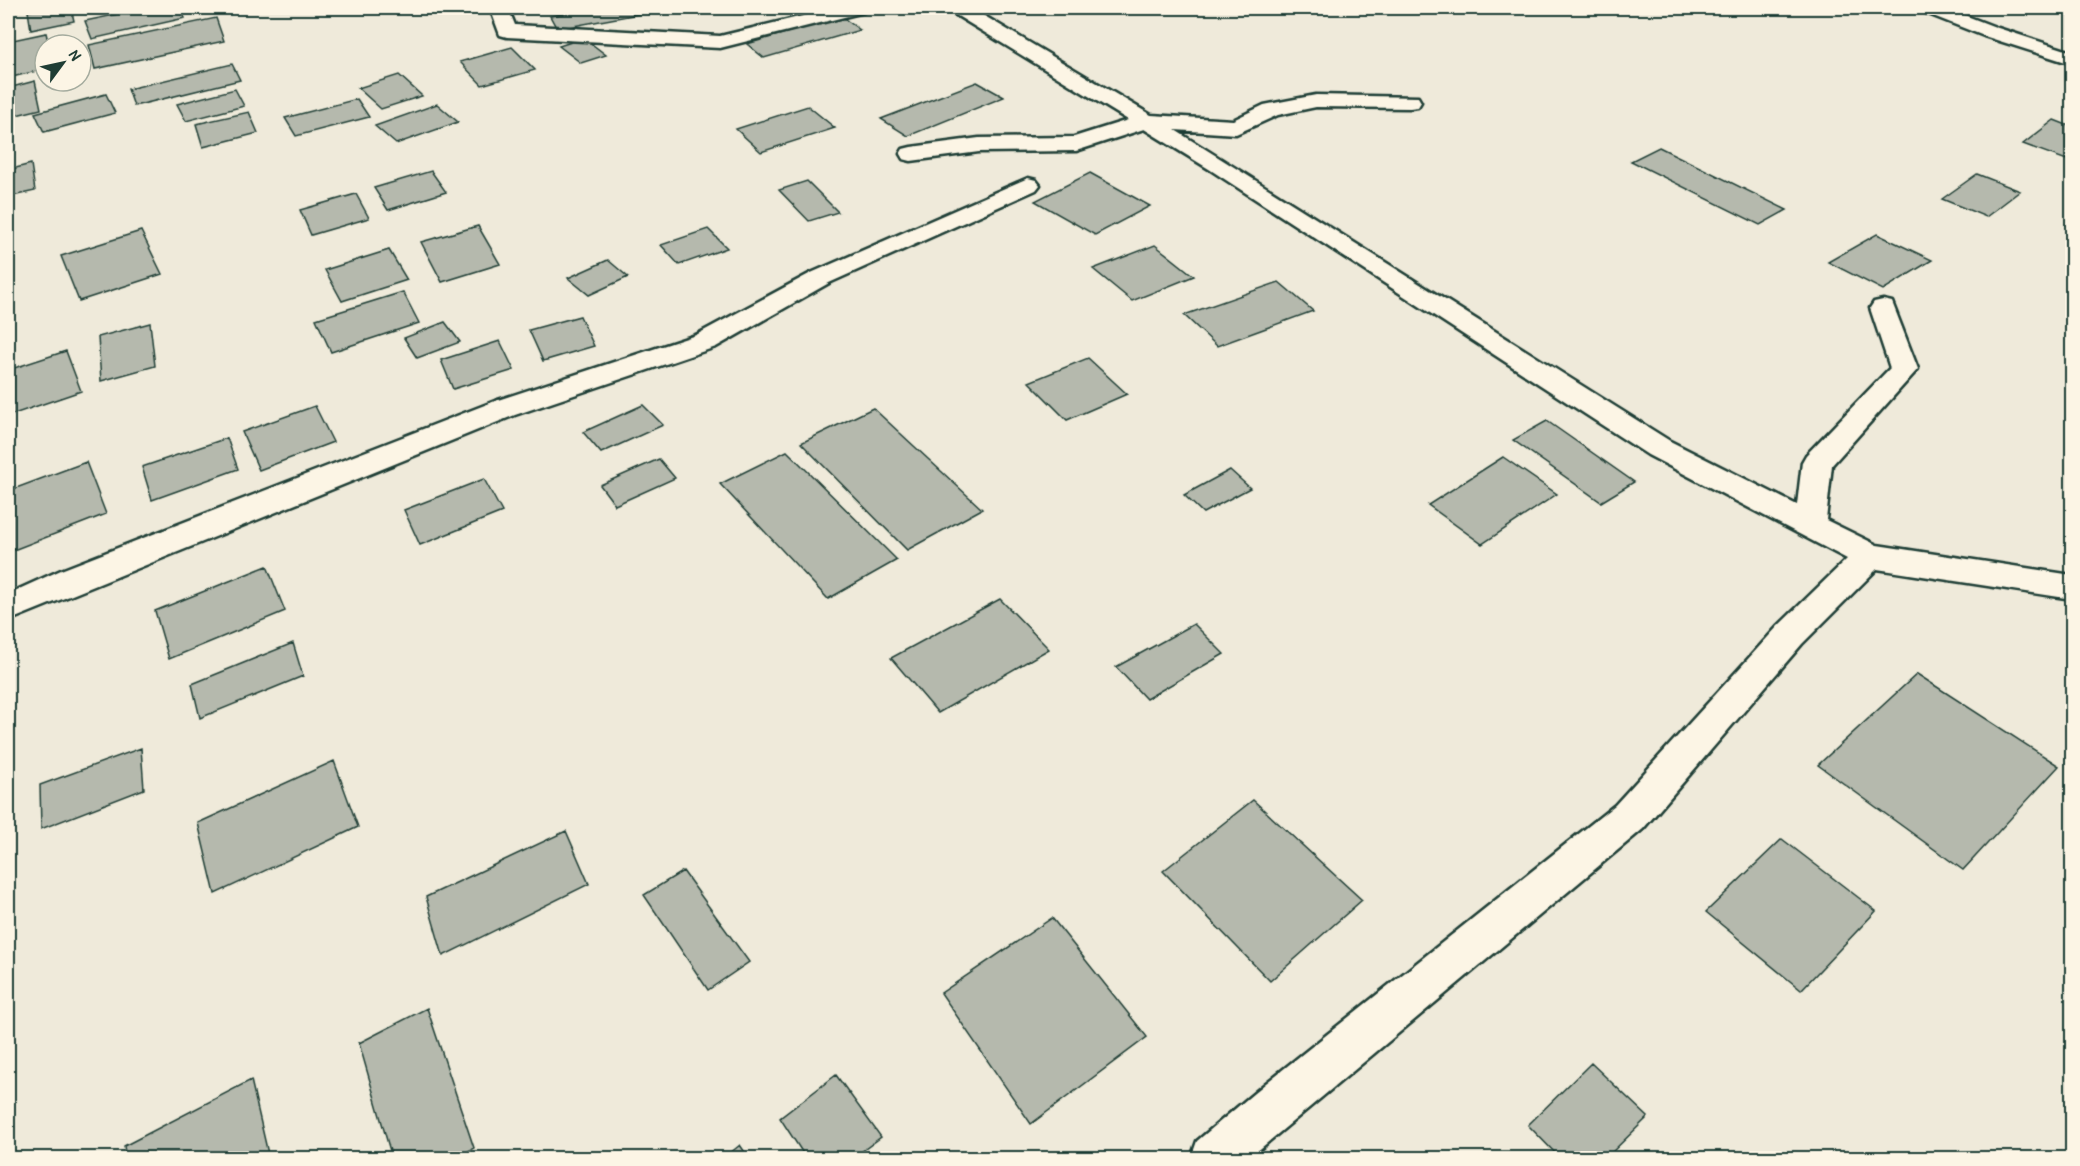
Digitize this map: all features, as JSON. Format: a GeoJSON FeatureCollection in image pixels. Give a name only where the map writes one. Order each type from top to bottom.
{"type":"FeatureCollection","features":[{"type":"Feature","properties":{"kind":"street"},"geometry":{"type":"LineString","coordinates":[[499,8],[507,31],[720,42],[857,8]]}},
{"type":"Feature","properties":{"kind":"street"},"geometry":{"type":"LineString","coordinates":[[958,8],[1147,122],[1424,295],[1659,448],[1870,556],[2073,587]]}},
{"type":"Feature","properties":{"kind":"street"},"geometry":{"type":"LineString","coordinates":[[1930,8],[1991,32],[2073,58]]}},
{"type":"Feature","properties":{"kind":"street"},"geometry":{"type":"LineString","coordinates":[[911,154],[978,145],[1076,144],[1147,122],[1236,127],[1272,110],[1316,101],[1410,102]]}},
{"type":"Feature","properties":{"kind":"street"},"geometry":{"type":"LineString","coordinates":[[8,608],[73,579],[505,408],[706,341],[820,278],[1028,186]]}},
{"type":"Feature","properties":{"kind":"street"},"geometry":{"type":"LineString","coordinates":[[1810,525],[1817,462],[1904,369],[1883,308]]}},
{"type":"Feature","properties":{"kind":"street"},"geometry":{"type":"LineString","coordinates":[[1214,1158],[1291,1091],[1629,817],[1790,635],[1870,556]]}},
{"type":"Feature","properties":{"kind":"building"},"geometry":{"type":"Polygon","coordinates":[[[71,8],[74,21],[31,30],[28,11],[71,8]]]}},
{"type":"Feature","properties":{"kind":"building"},"geometry":{"type":"Polygon","coordinates":[[[148,8],[180,8],[185,18],[93,39],[93,33],[90,33],[85,21],[148,8]]]}},
{"type":"Feature","properties":{"kind":"building"},"geometry":{"type":"Polygon","coordinates":[[[594,8],[658,8],[660,10],[557,29],[550,16],[594,8]]]}},
{"type":"Feature","properties":{"kind":"building"},"geometry":{"type":"Polygon","coordinates":[[[842,17],[860,30],[764,58],[747,44],[842,17]]]}},
{"type":"Feature","properties":{"kind":"building"},"geometry":{"type":"Polygon","coordinates":[[[216,18],[224,41],[95,69],[93,44],[216,18]]]}},
{"type":"Feature","properties":{"kind":"building"},"geometry":{"type":"Polygon","coordinates":[[[33,36],[33,72],[8,78],[8,41],[33,36]]]}},
{"type":"Feature","properties":{"kind":"building"},"geometry":{"type":"Polygon","coordinates":[[[584,38],[606,55],[581,63],[559,46],[584,38]]]}},
{"type":"Feature","properties":{"kind":"building"},"geometry":{"type":"Polygon","coordinates":[[[512,47],[535,70],[482,85],[460,62],[512,47]]]}},
{"type":"Feature","properties":{"kind":"building"},"geometry":{"type":"Polygon","coordinates":[[[232,64],[240,80],[134,106],[128,89],[232,64]]]}},
{"type":"Feature","properties":{"kind":"building"},"geometry":{"type":"Polygon","coordinates":[[[399,75],[422,96],[381,109],[358,88],[399,75]]]}},
{"type":"Feature","properties":{"kind":"building"},"geometry":{"type":"Polygon","coordinates":[[[33,82],[33,93],[38,93],[41,109],[8,117],[8,88],[33,82]]]}},
{"type":"Feature","properties":{"kind":"building"},"geometry":{"type":"Polygon","coordinates":[[[977,82],[1004,97],[908,136],[881,119],[977,82]]]}},
{"type":"Feature","properties":{"kind":"building"},"geometry":{"type":"Polygon","coordinates":[[[235,89],[244,106],[186,121],[177,104],[235,89]]]}},
{"type":"Feature","properties":{"kind":"building"},"geometry":{"type":"Polygon","coordinates":[[[106,94],[115,113],[44,132],[35,113],[106,94]]]}},
{"type":"Feature","properties":{"kind":"building"},"geometry":{"type":"Polygon","coordinates":[[[357,99],[369,117],[296,136],[285,118],[357,99]]]}},
{"type":"Feature","properties":{"kind":"building"},"geometry":{"type":"Polygon","coordinates":[[[437,104],[458,122],[396,144],[375,126],[437,104]]]}},
{"type":"Feature","properties":{"kind":"building"},"geometry":{"type":"Polygon","coordinates":[[[808,106],[835,128],[761,152],[736,129],[808,106]]]}},
{"type":"Feature","properties":{"kind":"building"},"geometry":{"type":"Polygon","coordinates":[[[249,112],[258,133],[203,147],[196,124],[249,112]]]}},
{"type":"Feature","properties":{"kind":"building"},"geometry":{"type":"Polygon","coordinates":[[[2054,120],[2072,127],[2072,162],[2023,144],[2054,120]]]}},
{"type":"Feature","properties":{"kind":"building"},"geometry":{"type":"Polygon","coordinates":[[[1659,147],[1787,210],[1760,225],[1631,161],[1659,147]]]}},
{"type":"Feature","properties":{"kind":"building"},"geometry":{"type":"Polygon","coordinates":[[[31,164],[35,191],[8,197],[8,170],[31,164]]]}},
{"type":"Feature","properties":{"kind":"building"},"geometry":{"type":"Polygon","coordinates":[[[431,171],[446,192],[388,210],[374,188],[431,171]]]}},
{"type":"Feature","properties":{"kind":"building"},"geometry":{"type":"Polygon","coordinates":[[[1090,173],[1150,206],[1095,235],[1035,201],[1090,173]]]}},
{"type":"Feature","properties":{"kind":"building"},"geometry":{"type":"Polygon","coordinates":[[[1977,174],[2020,191],[1986,217],[1942,199],[1977,174]]]}},
{"type":"Feature","properties":{"kind":"building"},"geometry":{"type":"Polygon","coordinates":[[[807,181],[838,212],[809,221],[779,190],[807,181]]]}},
{"type":"Feature","properties":{"kind":"building"},"geometry":{"type":"Polygon","coordinates":[[[356,194],[369,218],[311,235],[300,210],[356,194]]]}},
{"type":"Feature","properties":{"kind":"building"},"geometry":{"type":"Polygon","coordinates":[[[478,226],[500,264],[442,282],[421,242],[478,226]]]}},
{"type":"Feature","properties":{"kind":"building"},"geometry":{"type":"Polygon","coordinates":[[[708,229],[727,248],[679,265],[661,245],[708,229]]]}},
{"type":"Feature","properties":{"kind":"building"},"geometry":{"type":"Polygon","coordinates":[[[141,231],[162,274],[79,301],[61,256],[141,231]]]}},
{"type":"Feature","properties":{"kind":"building"},"geometry":{"type":"Polygon","coordinates":[[[1877,234],[1932,260],[1883,290],[1828,262],[1877,234]]]}},
{"type":"Feature","properties":{"kind":"building"},"geometry":{"type":"Polygon","coordinates":[[[1155,245],[1194,276],[1132,301],[1093,269],[1155,245]]]}},
{"type":"Feature","properties":{"kind":"building"},"geometry":{"type":"Polygon","coordinates":[[[389,250],[407,280],[342,301],[325,270],[389,250]]]}},
{"type":"Feature","properties":{"kind":"building"},"geometry":{"type":"Polygon","coordinates":[[[608,260],[628,277],[589,295],[568,278],[608,260]]]}},
{"type":"Feature","properties":{"kind":"building"},"geometry":{"type":"Polygon","coordinates":[[[1279,282],[1313,311],[1217,346],[1184,315],[1279,282]]]}},
{"type":"Feature","properties":{"kind":"building"},"geometry":{"type":"Polygon","coordinates":[[[403,292],[419,323],[331,352],[316,319],[403,292]]]}},
{"type":"Feature","properties":{"kind":"building"},"geometry":{"type":"Polygon","coordinates":[[[580,316],[594,346],[543,361],[529,330],[580,316]]]}},
{"type":"Feature","properties":{"kind":"building"},"geometry":{"type":"Polygon","coordinates":[[[445,322],[460,342],[417,358],[404,338],[445,322]]]}},
{"type":"Feature","properties":{"kind":"building"},"geometry":{"type":"Polygon","coordinates":[[[150,323],[155,366],[101,381],[98,337],[150,323]]]}},
{"type":"Feature","properties":{"kind":"building"},"geometry":{"type":"Polygon","coordinates":[[[500,341],[514,370],[453,389],[441,360],[500,341]]]}},
{"type":"Feature","properties":{"kind":"building"},"geometry":{"type":"Polygon","coordinates":[[[66,351],[81,391],[8,416],[8,370],[66,351]]]}},
{"type":"Feature","properties":{"kind":"building"},"geometry":{"type":"Polygon","coordinates":[[[1088,358],[1127,394],[1067,420],[1029,382],[1088,358]]]}},
{"type":"Feature","properties":{"kind":"building"},"geometry":{"type":"Polygon","coordinates":[[[643,405],[663,425],[601,453],[583,432],[643,405]]]}},
{"type":"Feature","properties":{"kind":"building"},"geometry":{"type":"Polygon","coordinates":[[[315,406],[333,442],[259,470],[242,432],[315,406]]]}},
{"type":"Feature","properties":{"kind":"building"},"geometry":{"type":"Polygon","coordinates":[[[873,408],[982,509],[907,550],[801,443],[873,408]]]}},
{"type":"Feature","properties":{"kind":"building"},"geometry":{"type":"Polygon","coordinates":[[[1547,421],[1634,482],[1601,502],[1513,440],[1547,421]]]}},
{"type":"Feature","properties":{"kind":"building"},"geometry":{"type":"Polygon","coordinates":[[[227,438],[238,469],[152,500],[142,467],[227,438]]]}},
{"type":"Feature","properties":{"kind":"building"},"geometry":{"type":"Polygon","coordinates":[[[787,451],[897,560],[828,599],[720,484],[787,451]]]}},
{"type":"Feature","properties":{"kind":"building"},"geometry":{"type":"Polygon","coordinates":[[[1503,457],[1557,494],[1482,544],[1428,505],[1503,457]]]}},
{"type":"Feature","properties":{"kind":"building"},"geometry":{"type":"Polygon","coordinates":[[[659,459],[675,478],[615,505],[600,485],[659,459]]]}},
{"type":"Feature","properties":{"kind":"building"},"geometry":{"type":"Polygon","coordinates":[[[86,462],[106,514],[11,551],[8,540],[8,491],[86,462]]]}},
{"type":"Feature","properties":{"kind":"building"},"geometry":{"type":"Polygon","coordinates":[[[1230,470],[1250,488],[1203,513],[1184,495],[1230,470]]]}},
{"type":"Feature","properties":{"kind":"building"},"geometry":{"type":"Polygon","coordinates":[[[484,479],[502,512],[420,545],[404,510],[484,479]]]}},
{"type":"Feature","properties":{"kind":"building"},"geometry":{"type":"Polygon","coordinates":[[[267,566],[285,611],[169,659],[155,611],[267,566]]]}},
{"type":"Feature","properties":{"kind":"building"},"geometry":{"type":"Polygon","coordinates":[[[1000,599],[1049,649],[938,713],[891,658],[1000,599]]]}},
{"type":"Feature","properties":{"kind":"building"},"geometry":{"type":"Polygon","coordinates":[[[1194,624],[1224,654],[1146,699],[1116,667],[1194,624]]]}},
{"type":"Feature","properties":{"kind":"building"},"geometry":{"type":"Polygon","coordinates":[[[293,643],[303,676],[200,718],[192,684],[293,643]]]}},
{"type":"Feature","properties":{"kind":"building"},"geometry":{"type":"Polygon","coordinates":[[[1917,674],[2059,766],[1963,870],[1818,765],[1917,674]]]}},
{"type":"Feature","properties":{"kind":"building"},"geometry":{"type":"Polygon","coordinates":[[[141,748],[144,789],[41,829],[40,785],[141,748]]]}},
{"type":"Feature","properties":{"kind":"building"},"geometry":{"type":"Polygon","coordinates":[[[334,761],[358,827],[215,894],[198,823],[334,761]]]}},
{"type":"Feature","properties":{"kind":"building"},"geometry":{"type":"Polygon","coordinates":[[[1253,800],[1362,900],[1270,981],[1163,871],[1253,800]]]}},
{"type":"Feature","properties":{"kind":"building"},"geometry":{"type":"Polygon","coordinates":[[[566,831],[589,884],[443,956],[426,897],[566,831]]]}},
{"type":"Feature","properties":{"kind":"building"},"geometry":{"type":"Polygon","coordinates":[[[1782,839],[1876,911],[1801,990],[1706,912],[1782,839]]]}},
{"type":"Feature","properties":{"kind":"building"},"geometry":{"type":"Polygon","coordinates":[[[683,871],[749,962],[708,990],[644,895],[683,871]]]}},
{"type":"Feature","properties":{"kind":"building"},"geometry":{"type":"Polygon","coordinates":[[[1052,918],[1147,1037],[1031,1124],[941,993],[1052,918]]]}},
{"type":"Feature","properties":{"kind":"building"},"geometry":{"type":"Polygon","coordinates":[[[427,1008],[474,1148],[456,1158],[392,1158],[359,1043],[427,1008]]]}},
{"type":"Feature","properties":{"kind":"building"},"geometry":{"type":"Polygon","coordinates":[[[1591,1063],[1648,1117],[1606,1158],[1560,1158],[1528,1125],[1591,1063]]]}},
{"type":"Feature","properties":{"kind":"building"},"geometry":{"type":"Polygon","coordinates":[[[836,1075],[881,1137],[853,1158],[806,1158],[780,1118],[836,1075]]]}},
{"type":"Feature","properties":{"kind":"building"},"geometry":{"type":"Polygon","coordinates":[[[251,1080],[269,1158],[126,1158],[124,1146],[251,1080]]]}},
{"type":"Feature","properties":{"kind":"building"},"geometry":{"type":"Polygon","coordinates":[[[740,1145],[749,1158],[724,1158],[740,1145]]]}}]}
